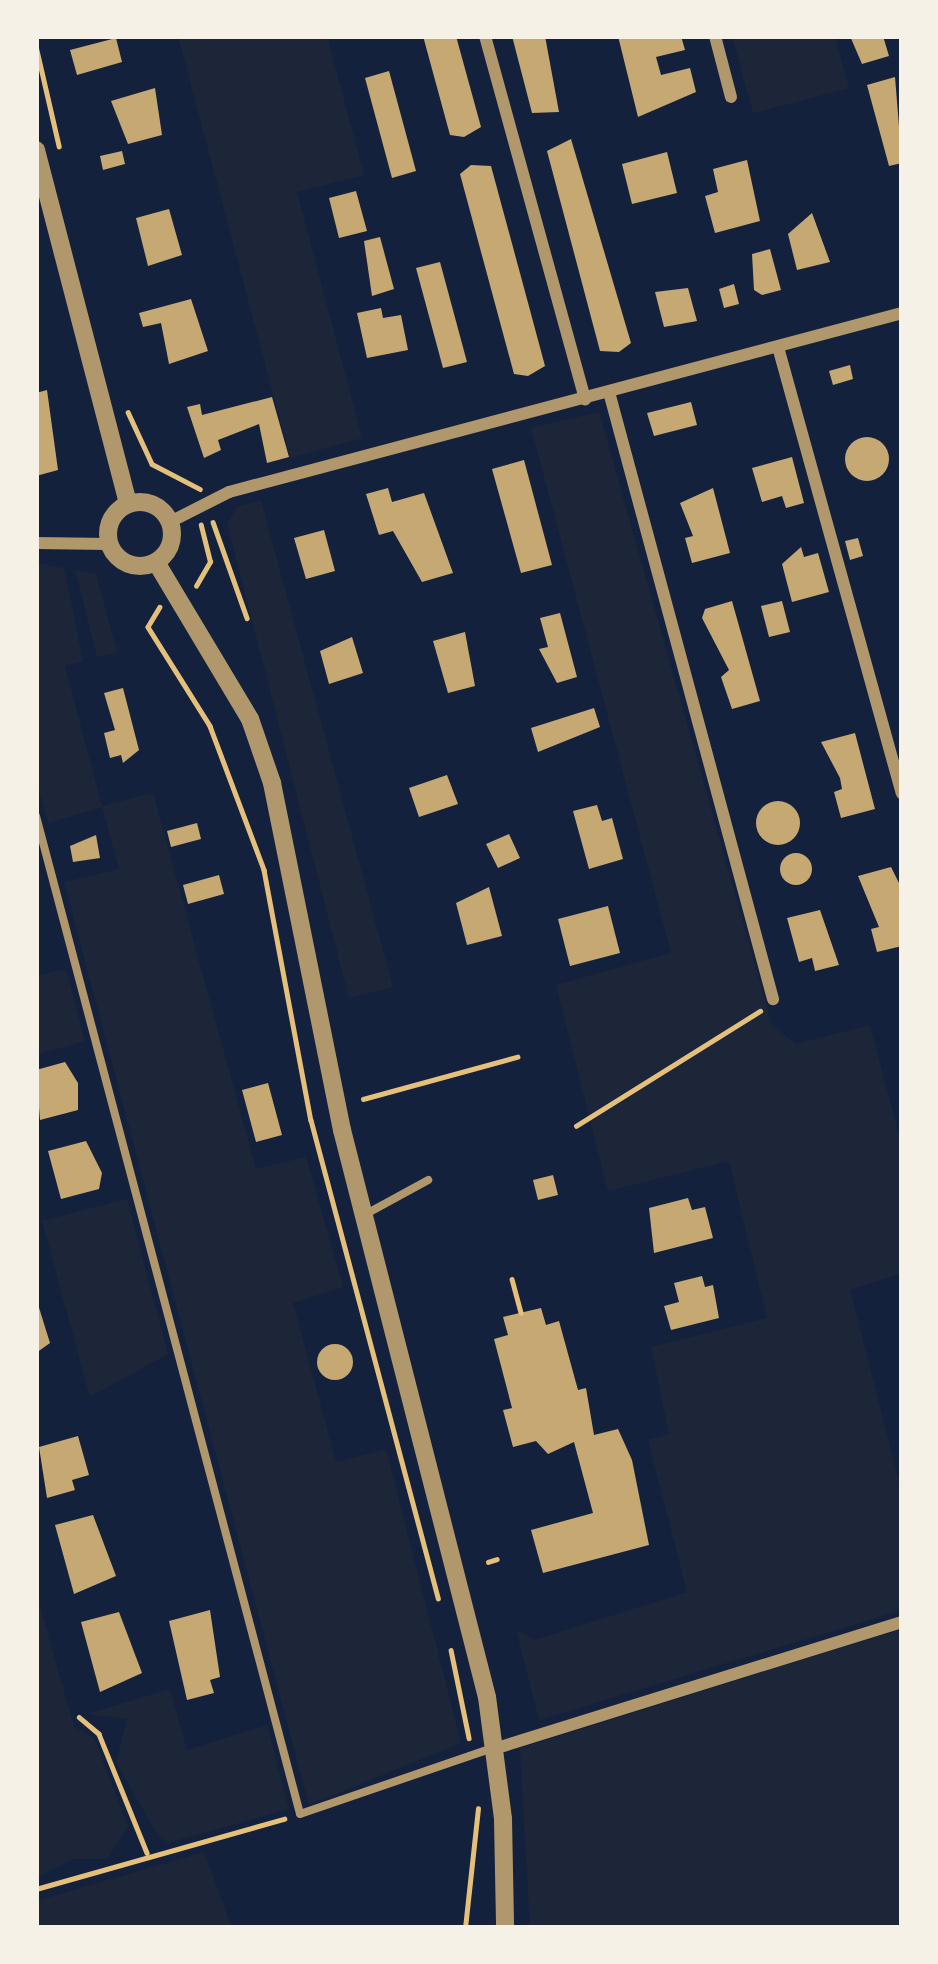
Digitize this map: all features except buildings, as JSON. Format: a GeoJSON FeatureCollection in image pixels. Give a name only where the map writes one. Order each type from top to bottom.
{"type":"FeatureCollection","features":[{"type":"Feature","properties":{"kind":"street"},"geometry":{"type":"LineString","coordinates":[[485,36],[585,399]]}},
{"type":"Feature","properties":{"kind":"street"},"geometry":{"type":"LineString","coordinates":[[715,36],[731,97]]}},
{"type":"Feature","properties":{"kind":"street"},"geometry":{"type":"LineString","coordinates":[[36,150],[128,503]]}},
{"type":"Feature","properties":{"kind":"street"},"geometry":{"type":"LineString","coordinates":[[170,522],[229,492],[902,313]]}},
{"type":"Feature","properties":{"kind":"street"},"geometry":{"type":"LineString","coordinates":[[778,347],[902,793]]}},
{"type":"Feature","properties":{"kind":"street"},"geometry":{"type":"LineString","coordinates":[[609,392],[773,999]]}},
{"type":"Feature","properties":{"kind":"street"},"geometry":{"type":"LineString","coordinates":[[36,543],[108,544],[133,566],[156,562],[172,540],[170,522],[157,506],[128,503],[110,520],[108,544]]}},
{"type":"Feature","properties":{"kind":"street"},"geometry":{"type":"LineString","coordinates":[[156,562],[261,745],[364,1215],[497,1748],[505,1928]]}},
{"type":"Feature","properties":{"kind":"street"},"geometry":{"type":"LineString","coordinates":[[497,1748],[902,1622]]}},
{"type":"Feature","properties":{"kind":"lane"},"geometry":{"type":"LineString","coordinates":[[36,816],[300,1814],[497,1748]]}},
{"type":"Feature","properties":{"kind":"lane"},"geometry":{"type":"LineString","coordinates":[[364,1215],[428,1180]]}},
{"type":"Feature","properties":{"kind":"path"},"geometry":{"type":"LineString","coordinates":[[36,46],[62,168]]}},
{"type":"Feature","properties":{"kind":"path"},"geometry":{"type":"LineString","coordinates":[[124,400],[152,464],[184,486],[202,527],[206,573],[153,612],[148,627],[210,726],[249,817],[311,1120],[439,1604]]}},
{"type":"Feature","properties":{"kind":"path"},"geometry":{"type":"LineString","coordinates":[[202,527],[218,520],[247,619]]}},
{"type":"Feature","properties":{"kind":"path"},"geometry":{"type":"LineString","coordinates":[[576,1126],[716,1033],[751,1021],[773,999]]}},
{"type":"Feature","properties":{"kind":"path"},"geometry":{"type":"LineString","coordinates":[[363,1099],[518,1057]]}},
{"type":"Feature","properties":{"kind":"path"},"geometry":{"type":"LineString","coordinates":[[512,1279],[520,1313]]}},
{"type":"Feature","properties":{"kind":"path"},"geometry":{"type":"LineString","coordinates":[[488,1562],[497,1559]]}},
{"type":"Feature","properties":{"kind":"path"},"geometry":{"type":"LineString","coordinates":[[449,1642],[471,1753],[480,1833],[465,1928]]}},
{"type":"Feature","properties":{"kind":"path"},"geometry":{"type":"LineString","coordinates":[[79,1717],[99,1734],[147,1852]]}},
{"type":"Feature","properties":{"kind":"path"},"geometry":{"type":"LineString","coordinates":[[36,1889],[147,1852],[300,1814]]}},
{"type":"Feature","properties":{"kind":"shaded area"},"geometry":{"type":"Polygon","coordinates":[[[178,36],[327,36],[364,175],[297,192],[362,438],[290,458],[178,36]]]}},
{"type":"Feature","properties":{"kind":"shaded area"},"geometry":{"type":"Polygon","coordinates":[[[732,36],[835,36],[849,88],[753,113],[732,36]]]}},
{"type":"Feature","properties":{"kind":"shaded area"},"geometry":{"type":"Polygon","coordinates":[[[599,412],[772,1025],[796,1044],[870,1025],[902,1147],[902,1273],[850,1290],[902,1493],[902,1610],[539,1720],[516,1630],[535,1640],[687,1592],[648,1440],[669,1434],[651,1347],[767,1318],[729,1161],[608,1191],[556,985],[671,953],[531,428],[599,412]]]}},
{"type":"Feature","properties":{"kind":"shaded area"},"geometry":{"type":"Polygon","coordinates":[[[261,501],[393,987],[349,998],[227,523],[238,506],[261,501]]]}},
{"type":"Feature","properties":{"kind":"shaded area"},"geometry":{"type":"Polygon","coordinates":[[[36,563],[64,568],[83,661],[65,666],[102,806],[153,793],[256,1169],[306,1157],[343,1287],[293,1303],[336,1462],[386,1449],[461,1743],[309,1805],[64,882],[119,869],[102,807],[48,823],[36,779],[36,563]]]}},
{"type":"Feature","properties":{"kind":"shaded area"},"geometry":{"type":"Polygon","coordinates":[[[75,570],[96,574],[117,652],[97,657],[75,570]]]}},
{"type":"Feature","properties":{"kind":"shaded area"},"geometry":{"type":"Polygon","coordinates":[[[66,969],[85,1041],[36,1055],[36,976],[66,969]]]}},
{"type":"Feature","properties":{"kind":"shaded area"},"geometry":{"type":"Polygon","coordinates":[[[127,1199],[168,1354],[90,1397],[42,1221],[127,1199]]]}},
{"type":"Feature","properties":{"kind":"shaded area"},"geometry":{"type":"Polygon","coordinates":[[[36,1592],[74,1727],[94,1738],[128,1827],[107,1859],[73,1859],[36,1878],[36,1592]]]}},
{"type":"Feature","properties":{"kind":"shaded area"},"geometry":{"type":"Polygon","coordinates":[[[902,1629],[902,1928],[530,1928],[520,1748],[902,1629]]]}},
{"type":"Feature","properties":{"kind":"shaded area"},"geometry":{"type":"Polygon","coordinates":[[[170,1689],[187,1750],[267,1725],[289,1809],[168,1843],[158,1836],[116,1762],[127,1719],[87,1714],[170,1689]]]}},
{"type":"Feature","properties":{"kind":"shaded area"},"geometry":{"type":"Polygon","coordinates":[[[204,1852],[232,1928],[36,1928],[36,1901],[204,1852]]]}}]}
